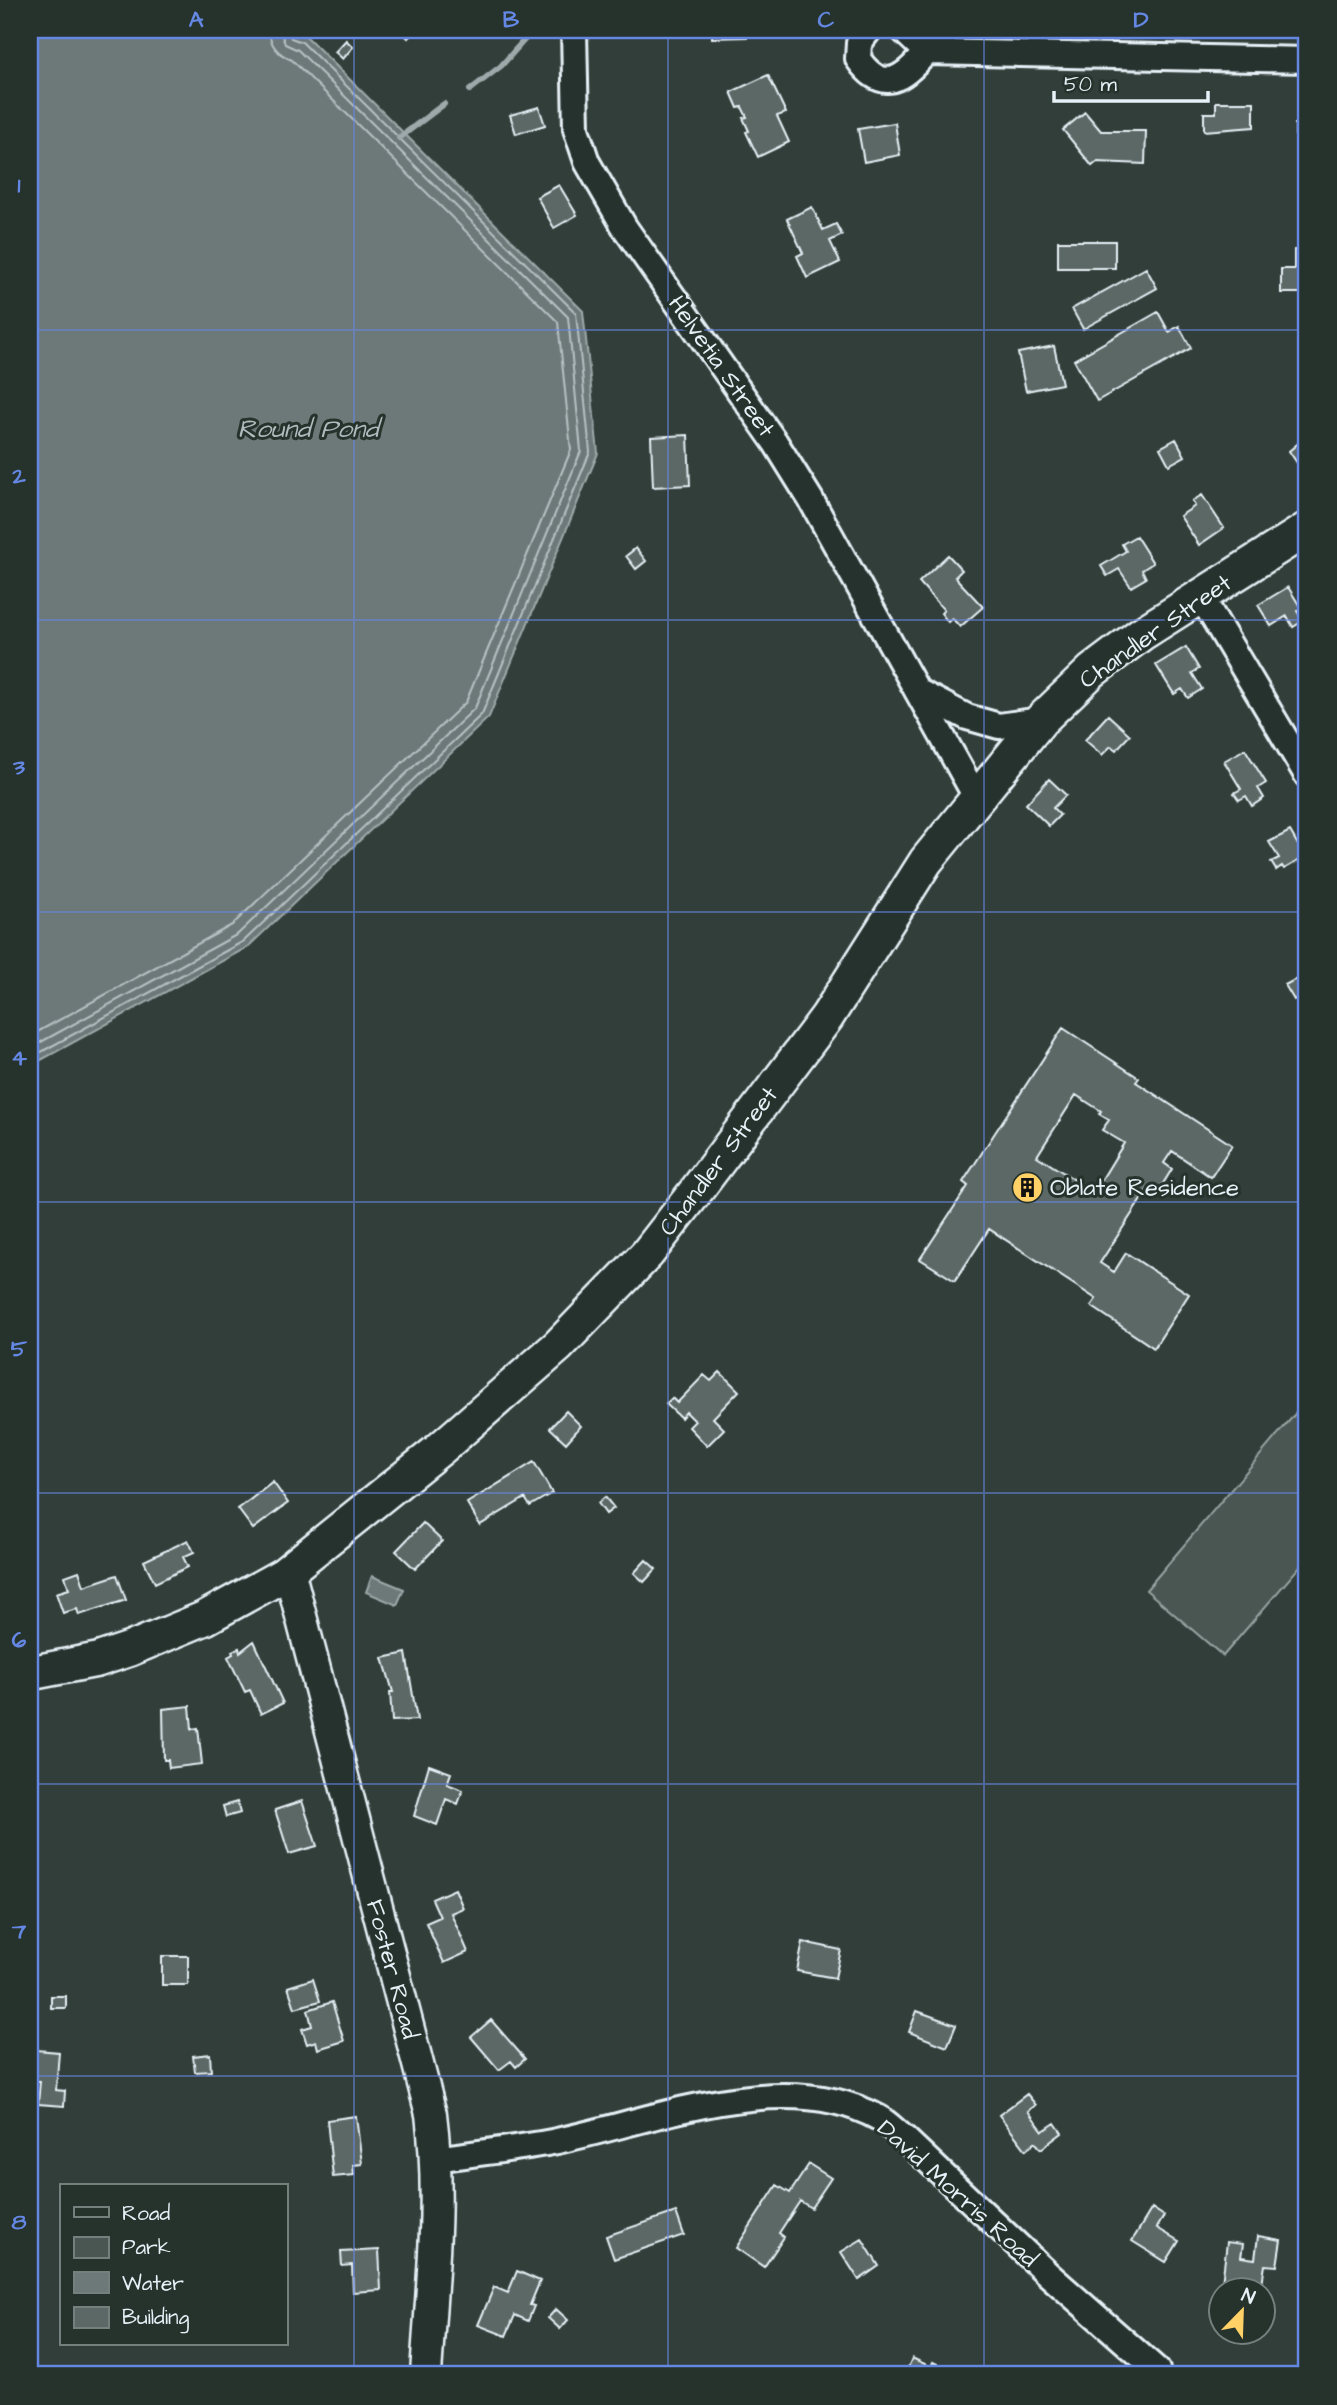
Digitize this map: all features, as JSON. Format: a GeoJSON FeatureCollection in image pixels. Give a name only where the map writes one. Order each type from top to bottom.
{"type":"FeatureCollection","features":[{"type":"Feature","properties":{"kind":"main road","name":"Chandler Street"},"geometry":{"type":"LineString","coordinates":[[30,1673],[97,1660],[154,1640],[251,1594],[289,1570],[440,1449],[558,1346],[647,1254],[827,1017],[926,861],[1041,720],[1092,671],[1200,595],[1307,529]]}},
{"type":"Feature","properties":{"kind":"street","name":"Helvetia Street"},"geometry":{"type":"LineString","coordinates":[[575,30],[576,130],[587,162],[625,228],[789,465],[848,565],[976,797]]}},
{"type":"Feature","properties":{"kind":"street"},"geometry":{"type":"LineString","coordinates":[[869,30],[859,43],[858,59],[877,78],[890,81],[903,76],[926,52]]}},
{"type":"Feature","properties":{"kind":"street"},"geometry":{"type":"LineString","coordinates":[[903,30],[926,52],[1307,60]]}},
{"type":"Feature","properties":{"kind":"street"},"geometry":{"type":"LineString","coordinates":[[1200,595],[1307,775]]}},
{"type":"Feature","properties":{"kind":"street"},"geometry":{"type":"LineString","coordinates":[[917,691],[967,717],[999,726],[1041,720]]}},
{"type":"Feature","properties":{"kind":"street","name":"Foster Road"},"geometry":{"type":"LineString","coordinates":[[289,1570],[428,2101],[437,2159],[437,2217],[426,2375]]}},
{"type":"Feature","properties":{"kind":"street","name":"David Morris Road"},"geometry":{"type":"LineString","coordinates":[[437,2159],[551,2142],[736,2099],[795,2097],[844,2104],[879,2118],[904,2138],[1048,2274],[1157,2370]]}},
{"type":"Feature","properties":{"kind":"green space"},"geometry":{"type":"Polygon","coordinates":[[[1301,1407],[1307,1412],[1307,1558],[1223,1656],[1146,1590],[1301,1407]]]}},
{"type":"Feature","properties":{"kind":"water","name":"Round Pond"},"geometry":{"type":"Polygon","coordinates":[[[30,30],[271,30],[304,34],[583,311],[598,453],[489,717],[248,947],[30,1066],[30,30]]]}},
{"type":"Feature","properties":{"kind":"water"},"geometry":{"type":"Polygon","coordinates":[[[372,1576],[404,1589],[397,1605],[366,1592],[372,1576]]]}},
{"type":"Feature","properties":{"kind":"building"},"geometry":{"type":"Polygon","coordinates":[[[400,30],[416,30],[408,38],[400,30]]]}},
{"type":"Feature","properties":{"kind":"building"},"geometry":{"type":"Polygon","coordinates":[[[712,30],[746,30],[747,37],[712,38],[712,30]]]}},
{"type":"Feature","properties":{"kind":"building"},"geometry":{"type":"Polygon","coordinates":[[[346,40],[353,47],[343,59],[335,52],[346,40]]]}},
{"type":"Feature","properties":{"kind":"building"},"geometry":{"type":"Polygon","coordinates":[[[768,75],[786,113],[777,116],[789,142],[758,157],[746,132],[749,131],[743,118],[747,117],[742,107],[738,108],[731,92],[768,75]]]}},
{"type":"Feature","properties":{"kind":"building"},"geometry":{"type":"Polygon","coordinates":[[[1216,102],[1254,102],[1254,127],[1204,131],[1204,113],[1216,113],[1216,102]]]}},
{"type":"Feature","properties":{"kind":"building"},"geometry":{"type":"Polygon","coordinates":[[[1303,104],[1307,104],[1307,134],[1295,135],[1295,124],[1304,124],[1303,104]]]}},
{"type":"Feature","properties":{"kind":"building"},"geometry":{"type":"Polygon","coordinates":[[[539,107],[545,125],[516,134],[510,115],[539,107]]]}},
{"type":"Feature","properties":{"kind":"building"},"geometry":{"type":"Polygon","coordinates":[[[1085,112],[1101,131],[1146,131],[1145,164],[1097,162],[1092,166],[1063,130],[1085,112]]]}},
{"type":"Feature","properties":{"kind":"building"},"geometry":{"type":"Polygon","coordinates":[[[895,123],[900,155],[864,162],[858,129],[895,123]]]}},
{"type":"Feature","properties":{"kind":"building"},"geometry":{"type":"Polygon","coordinates":[[[559,185],[577,215],[554,228],[537,197],[559,185]]]}},
{"type":"Feature","properties":{"kind":"building"},"geometry":{"type":"Polygon","coordinates":[[[812,207],[823,230],[836,224],[842,235],[830,241],[840,262],[807,278],[797,256],[803,253],[787,219],[812,207]]]}},
{"type":"Feature","properties":{"kind":"building"},"geometry":{"type":"Polygon","coordinates":[[[1058,241],[1115,241],[1115,268],[1058,268],[1058,241]]]}},
{"type":"Feature","properties":{"kind":"building"},"geometry":{"type":"Polygon","coordinates":[[[1294,250],[1307,250],[1307,293],[1281,293],[1281,269],[1294,269],[1294,250]]]}},
{"type":"Feature","properties":{"kind":"building"},"geometry":{"type":"Polygon","coordinates":[[[1146,268],[1157,288],[1083,329],[1072,309],[1146,268]]]}},
{"type":"Feature","properties":{"kind":"building"},"geometry":{"type":"Polygon","coordinates":[[[1158,312],[1169,332],[1179,326],[1191,348],[1097,401],[1074,360],[1158,312]]]}},
{"type":"Feature","properties":{"kind":"building"},"geometry":{"type":"Polygon","coordinates":[[[1054,346],[1062,384],[1026,391],[1018,353],[1054,346]]]}},
{"type":"Feature","properties":{"kind":"building"},"geometry":{"type":"Polygon","coordinates":[[[688,435],[690,485],[653,487],[651,437],[688,435]]]}},
{"type":"Feature","properties":{"kind":"building"},"geometry":{"type":"Polygon","coordinates":[[[1307,436],[1307,471],[1304,473],[1289,451],[1307,436]]]}},
{"type":"Feature","properties":{"kind":"building"},"geometry":{"type":"Polygon","coordinates":[[[1176,439],[1185,456],[1169,465],[1160,448],[1176,439]]]}},
{"type":"Feature","properties":{"kind":"building"},"geometry":{"type":"Polygon","coordinates":[[[1202,495],[1224,528],[1199,545],[1180,516],[1195,506],[1192,501],[1202,495]]]}},
{"type":"Feature","properties":{"kind":"building"},"geometry":{"type":"Polygon","coordinates":[[[1136,536],[1153,563],[1142,570],[1146,578],[1131,587],[1119,569],[1107,576],[1101,566],[1126,551],[1122,544],[1136,536]]]}},
{"type":"Feature","properties":{"kind":"building"},"geometry":{"type":"Polygon","coordinates":[[[636,548],[646,561],[636,569],[626,556],[636,548]]]}},
{"type":"Feature","properties":{"kind":"building"},"geometry":{"type":"Polygon","coordinates":[[[948,555],[962,570],[955,577],[983,607],[960,627],[952,618],[948,622],[941,613],[944,610],[919,582],[948,555]]]}},
{"type":"Feature","properties":{"kind":"building"},"geometry":{"type":"Polygon","coordinates":[[[1288,587],[1301,608],[1297,611],[1303,621],[1293,627],[1287,616],[1271,626],[1258,605],[1288,587]]]}},
{"type":"Feature","properties":{"kind":"building"},"geometry":{"type":"Polygon","coordinates":[[[1186,647],[1199,669],[1192,673],[1202,689],[1188,698],[1182,689],[1174,694],[1156,665],[1186,647]]]}},
{"type":"Feature","properties":{"kind":"building"},"geometry":{"type":"Polygon","coordinates":[[[1108,715],[1130,735],[1116,750],[1111,746],[1102,755],[1085,740],[1108,715]]]}},
{"type":"Feature","properties":{"kind":"building"},"geometry":{"type":"Polygon","coordinates":[[[1245,749],[1266,783],[1258,788],[1264,798],[1252,806],[1246,796],[1239,800],[1234,793],[1241,789],[1224,761],[1245,749]]]}},
{"type":"Feature","properties":{"kind":"building"},"geometry":{"type":"Polygon","coordinates":[[[1049,779],[1066,795],[1053,808],[1060,815],[1049,826],[1026,804],[1049,779]]]}},
{"type":"Feature","properties":{"kind":"building"},"geometry":{"type":"Polygon","coordinates":[[[1290,831],[1305,857],[1284,869],[1282,866],[1276,870],[1271,862],[1279,858],[1269,842],[1290,831]]]}},
{"type":"Feature","properties":{"kind":"building"},"geometry":{"type":"Polygon","coordinates":[[[1296,979],[1305,994],[1294,1000],[1285,985],[1296,979]]]}},
{"type":"Feature","properties":{"kind":"building","name":"Oblate Residence"},"geometry":{"type":"Polygon","coordinates":[[[1063,1028],[1139,1078],[1136,1082],[1232,1145],[1211,1177],[1172,1151],[1164,1163],[1172,1169],[1156,1195],[1148,1189],[1100,1263],[1114,1272],[1126,1253],[1189,1294],[1154,1348],[1091,1306],[1096,1299],[989,1229],[955,1281],[920,1259],[968,1186],[963,1182],[1063,1028]],[[1076,1095],[1037,1156],[1094,1192],[1124,1143],[1102,1130],[1109,1120],[1099,1114],[1101,1111],[1076,1095]]]}},
{"type":"Feature","properties":{"kind":"building"},"geometry":{"type":"Polygon","coordinates":[[[720,1372],[739,1391],[713,1418],[724,1429],[707,1446],[689,1427],[695,1421],[686,1412],[681,1418],[666,1404],[672,1398],[677,1403],[704,1375],[711,1381],[720,1372]]]}},
{"type":"Feature","properties":{"kind":"building"},"geometry":{"type":"Polygon","coordinates":[[[566,1411],[581,1426],[566,1443],[550,1428],[566,1411]]]}},
{"type":"Feature","properties":{"kind":"building"},"geometry":{"type":"Polygon","coordinates":[[[534,1462],[552,1493],[530,1506],[525,1498],[480,1525],[467,1503],[534,1462]]]}},
{"type":"Feature","properties":{"kind":"building"},"geometry":{"type":"Polygon","coordinates":[[[273,1482],[288,1503],[253,1529],[238,1509],[273,1482]]]}},
{"type":"Feature","properties":{"kind":"building"},"geometry":{"type":"Polygon","coordinates":[[[605,1497],[614,1508],[606,1514],[598,1503],[605,1497]]]}},
{"type":"Feature","properties":{"kind":"building"},"geometry":{"type":"Polygon","coordinates":[[[423,1523],[442,1541],[415,1569],[396,1551],[423,1523]]]}},
{"type":"Feature","properties":{"kind":"building"},"geometry":{"type":"Polygon","coordinates":[[[188,1540],[194,1552],[183,1557],[188,1567],[155,1583],[144,1561],[188,1540]]]}},
{"type":"Feature","properties":{"kind":"building"},"geometry":{"type":"Polygon","coordinates":[[[646,1560],[656,1569],[644,1582],[634,1573],[646,1560]]]}},
{"type":"Feature","properties":{"kind":"building"},"geometry":{"type":"Polygon","coordinates":[[[79,1571],[84,1586],[117,1575],[126,1600],[79,1615],[77,1609],[63,1613],[56,1593],[69,1589],[65,1576],[79,1571]]]}},
{"type":"Feature","properties":{"kind":"building"},"geometry":{"type":"Polygon","coordinates":[[[254,1641],[283,1703],[261,1714],[250,1690],[245,1692],[228,1657],[233,1654],[232,1651],[239,1648],[240,1652],[254,1641]]]}},
{"type":"Feature","properties":{"kind":"building"},"geometry":{"type":"Polygon","coordinates":[[[406,1653],[417,1720],[392,1721],[390,1692],[393,1692],[383,1658],[406,1653]]]}},
{"type":"Feature","properties":{"kind":"building"},"geometry":{"type":"Polygon","coordinates":[[[190,1706],[192,1729],[198,1728],[202,1764],[169,1768],[168,1760],[164,1760],[163,1709],[190,1706]]]}},
{"type":"Feature","properties":{"kind":"building"},"geometry":{"type":"Polygon","coordinates":[[[429,1765],[451,1773],[447,1784],[463,1790],[458,1804],[446,1799],[437,1825],[414,1816],[429,1765]]]}},
{"type":"Feature","properties":{"kind":"building"},"geometry":{"type":"Polygon","coordinates":[[[302,1801],[317,1846],[289,1854],[275,1810],[302,1801]]]}},
{"type":"Feature","properties":{"kind":"building"},"geometry":{"type":"Polygon","coordinates":[[[237,1802],[240,1813],[226,1817],[223,1806],[237,1802]]]}},
{"type":"Feature","properties":{"kind":"building"},"geometry":{"type":"Polygon","coordinates":[[[455,1889],[463,1908],[451,1913],[468,1952],[444,1963],[426,1923],[440,1917],[432,1899],[455,1889]]]}},
{"type":"Feature","properties":{"kind":"building"},"geometry":{"type":"Polygon","coordinates":[[[803,1942],[841,1950],[835,1978],[797,1971],[803,1942]]]}},
{"type":"Feature","properties":{"kind":"building"},"geometry":{"type":"Polygon","coordinates":[[[162,1956],[188,1956],[188,1985],[162,1985],[162,1956]]]}},
{"type":"Feature","properties":{"kind":"building"},"geometry":{"type":"Polygon","coordinates":[[[313,1979],[320,2001],[295,2008],[288,1987],[313,1979]]]}},
{"type":"Feature","properties":{"kind":"building"},"geometry":{"type":"Polygon","coordinates":[[[51,1996],[66,1996],[66,2008],[51,2008],[51,1996]]]}},
{"type":"Feature","properties":{"kind":"building"},"geometry":{"type":"Polygon","coordinates":[[[332,2002],[344,2041],[318,2049],[316,2041],[307,2044],[302,2029],[312,2026],[308,2010],[332,2002]]]}},
{"type":"Feature","properties":{"kind":"building"},"geometry":{"type":"Polygon","coordinates":[[[917,2011],[956,2025],[947,2047],[909,2032],[917,2011]]]}},
{"type":"Feature","properties":{"kind":"building"},"geometry":{"type":"Polygon","coordinates":[[[491,2020],[525,2059],[516,2067],[511,2061],[499,2070],[471,2037],[491,2020]]]}},
{"type":"Feature","properties":{"kind":"building"},"geometry":{"type":"Polygon","coordinates":[[[36,2050],[59,2052],[56,2090],[65,2091],[64,2106],[38,2104],[40,2081],[33,2081],[36,2050]]]}},
{"type":"Feature","properties":{"kind":"building"},"geometry":{"type":"Polygon","coordinates":[[[210,2054],[211,2071],[195,2072],[193,2056],[210,2054]]]}},
{"type":"Feature","properties":{"kind":"building"},"geometry":{"type":"Polygon","coordinates":[[[1027,2094],[1036,2105],[1028,2111],[1043,2131],[1055,2123],[1062,2133],[1041,2149],[1035,2142],[1026,2150],[999,2115],[1027,2094]]]}},
{"type":"Feature","properties":{"kind":"building"},"geometry":{"type":"Polygon","coordinates":[[[356,2116],[362,2164],[353,2165],[354,2175],[333,2177],[327,2120],[356,2116]]]}},
{"type":"Feature","properties":{"kind":"building"},"geometry":{"type":"Polygon","coordinates":[[[809,2164],[831,2178],[811,2208],[800,2201],[779,2233],[784,2237],[764,2267],[736,2248],[777,2185],[790,2193],[809,2164]]]}},
{"type":"Feature","properties":{"kind":"building"},"geometry":{"type":"Polygon","coordinates":[[[1152,2208],[1164,2216],[1157,2228],[1179,2241],[1166,2262],[1132,2241],[1152,2208]]]}},
{"type":"Feature","properties":{"kind":"building"},"geometry":{"type":"Polygon","coordinates":[[[676,2212],[684,2235],[614,2259],[606,2236],[676,2212]]]}},
{"type":"Feature","properties":{"kind":"building"},"geometry":{"type":"Polygon","coordinates":[[[1258,2236],[1281,2240],[1277,2266],[1265,2265],[1263,2276],[1223,2276],[1227,2242],[1243,2244],[1241,2257],[1255,2259],[1258,2236]]]}},
{"type":"Feature","properties":{"kind":"building"},"geometry":{"type":"Polygon","coordinates":[[[862,2239],[879,2266],[859,2280],[841,2252],[862,2239]]]}},
{"type":"Feature","properties":{"kind":"building"},"geometry":{"type":"Polygon","coordinates":[[[379,2250],[381,2290],[353,2292],[352,2265],[342,2266],[341,2252],[379,2250]]]}},
{"type":"Feature","properties":{"kind":"building"},"geometry":{"type":"Polygon","coordinates":[[[517,2271],[540,2281],[530,2305],[534,2306],[528,2321],[515,2315],[506,2336],[478,2325],[494,2287],[508,2293],[517,2271]]]}},
{"type":"Feature","properties":{"kind":"building"},"geometry":{"type":"Polygon","coordinates":[[[556,2309],[568,2320],[560,2329],[548,2318],[556,2309]]]}},
{"type":"Feature","properties":{"kind":"building"},"geometry":{"type":"Polygon","coordinates":[[[912,2358],[931,2367],[933,2362],[943,2367],[941,2371],[951,2375],[905,2375],[912,2358]]]}},
{"type":"Feature","properties":{"kind":"waterway"},"geometry":{"type":"LineString","coordinates":[[470,90],[501,66],[533,30]]}},
{"type":"Feature","properties":{"kind":"waterway"},"geometry":{"type":"LineString","coordinates":[[399,138],[444,104]]}},
{"type":"Feature","properties":{"kind":"place","name":"Oblate Residence"},"geometry":{"type":"Point","coordinates":[1027,1187]}}]}
